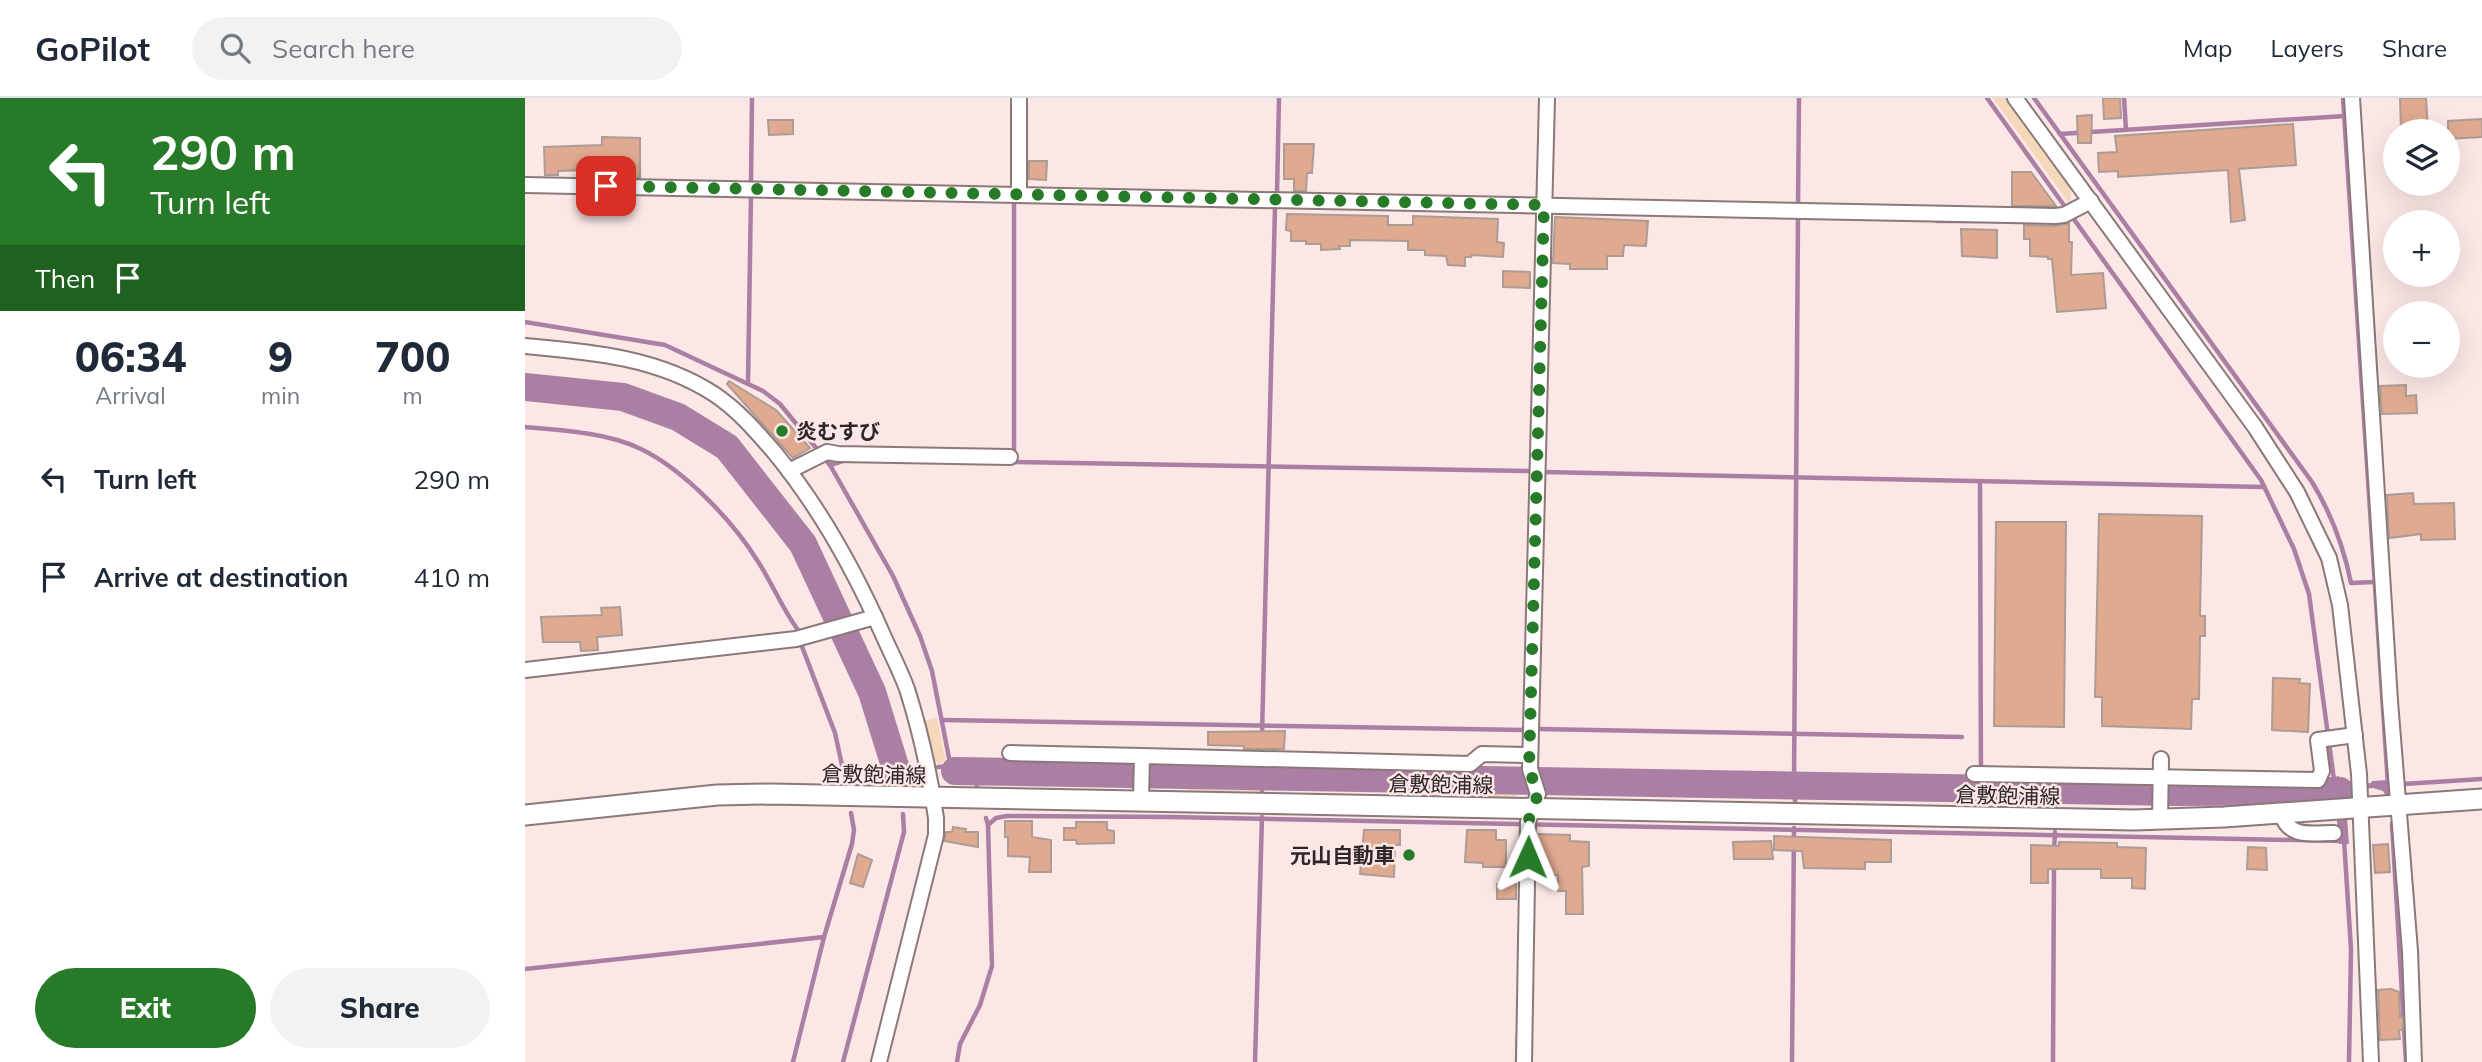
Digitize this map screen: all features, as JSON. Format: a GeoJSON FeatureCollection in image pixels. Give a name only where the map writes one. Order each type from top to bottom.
{"type":"FeatureCollection","features":[{"type":"Feature","properties":{"kind":"main road","name":"倉敷飽浦線"},"geometry":{"type":"LineString","coordinates":[[525,814],[717,795],[770,794],[1141,801],[1529,821],[2160,819],[2281,813],[2360,794],[2398,791],[2482,799]]}},
{"type":"Feature","properties":{"kind":"street"},"geometry":{"type":"LineString","coordinates":[[1019,98],[1019,195]]}},
{"type":"Feature","properties":{"kind":"street"},"geometry":{"type":"LineString","coordinates":[[1524,1062],[1529,821],[1538,794],[1530,755],[1547,98]]}},
{"type":"Feature","properties":{"kind":"street"},"geometry":{"type":"LineString","coordinates":[[2015,98],[2255,427],[2310,517],[2335,578],[2360,794],[2371,1062]]}},
{"type":"Feature","properties":{"kind":"street"},"geometry":{"type":"LineString","coordinates":[[2352,98],[2388,674],[2410,951],[2414,1062]]}},
{"type":"Feature","properties":{"kind":"street"},"geometry":{"type":"LineString","coordinates":[[525,185],[2069,213],[2091,201]]}},
{"type":"Feature","properties":{"kind":"street"},"geometry":{"type":"LineString","coordinates":[[525,346],[614,355],[641,362],[690,381],[714,394],[738,413],[789,471],[838,542],[906,686],[933,798],[936,835],[879,1062]]}},
{"type":"Feature","properties":{"kind":"street"},"geometry":{"type":"LineString","coordinates":[[789,471],[822,454],[1010,457]]}},
{"type":"Feature","properties":{"kind":"street"},"geometry":{"type":"LineString","coordinates":[[525,670],[796,639],[875,617]]}},
{"type":"Feature","properties":{"kind":"street"},"geometry":{"type":"LineString","coordinates":[[1979,775],[2161,787],[2318,780],[2322,771],[2318,740],[2355,735]]}},
{"type":"Feature","properties":{"kind":"street"},"geometry":{"type":"LineString","coordinates":[[1010,753],[1142,768],[1263,758],[1470,764],[1482,754],[1530,755]]}},
{"type":"Feature","properties":{"kind":"street"},"geometry":{"type":"LineString","coordinates":[[2160,819],[2161,759]]}},
{"type":"Feature","properties":{"kind":"street"},"geometry":{"type":"LineString","coordinates":[[1141,801],[1142,768]]}},
{"type":"Feature","properties":{"kind":"street"},"geometry":{"type":"LineString","coordinates":[[2281,813],[2284,824],[2290,830],[2334,833]]}},
{"type":"Feature","properties":{"kind":"shaded area"},"geometry":{"type":"Polygon","coordinates":[[[1993,98],[2006,98],[2071,187],[2070,204],[1993,98]]]}},
{"type":"Feature","properties":{"kind":"shaded area"},"geometry":{"type":"Polygon","coordinates":[[[937,718],[945,758],[945,761],[939,764],[932,759],[922,721],[937,718]]]}},
{"type":"Feature","properties":{"kind":"shaded area"},"geometry":{"type":"Polygon","coordinates":[[[2339,776],[2340,782],[2345,786],[2405,779],[2406,787],[2392,787],[2392,795],[2386,796],[2383,791],[2373,788],[2345,791],[2349,844],[2339,844],[2335,799],[2332,798],[2329,778],[2339,776]]]}},
{"type":"Feature","properties":{"kind":"shaded area"},"geometry":{"type":"Polygon","coordinates":[[[1260,781],[1260,793],[1190,792],[1187,789],[1190,782],[1260,781]]]}},
{"type":"Feature","properties":{"kind":"shaded area"},"geometry":{"type":"Polygon","coordinates":[[[1469,785],[1503,785],[1524,789],[1514,798],[1469,798],[1469,785]]]}},
{"type":"Feature","properties":{"kind":"building"},"geometry":{"type":"Polygon","coordinates":[[[2103,98],[2120,98],[2121,118],[2104,119],[2103,98]]]}},
{"type":"Feature","properties":{"kind":"building"},"geometry":{"type":"Polygon","coordinates":[[[2400,98],[2426,98],[2427,119],[2401,119],[2400,98]]]}},
{"type":"Feature","properties":{"kind":"building"},"geometry":{"type":"Polygon","coordinates":[[[2092,115],[2091,143],[2078,143],[2077,116],[2092,115]]]}},
{"type":"Feature","properties":{"kind":"building"},"geometry":{"type":"Polygon","coordinates":[[[2482,119],[2482,137],[2460,138],[2460,120],[2482,119]]]}},
{"type":"Feature","properties":{"kind":"building"},"geometry":{"type":"Polygon","coordinates":[[[768,120],[793,120],[793,134],[769,135],[768,120]]]}},
{"type":"Feature","properties":{"kind":"building"},"geometry":{"type":"Polygon","coordinates":[[[2293,124],[2296,165],[2239,169],[2245,220],[2231,222],[2228,170],[2118,177],[2118,171],[2099,172],[2098,153],[2117,152],[2115,136],[2293,124]]]}},
{"type":"Feature","properties":{"kind":"building"},"geometry":{"type":"Polygon","coordinates":[[[602,137],[640,138],[640,178],[587,177],[587,170],[558,171],[558,175],[545,175],[544,147],[602,145],[602,137]]]}},
{"type":"Feature","properties":{"kind":"building"},"geometry":{"type":"Polygon","coordinates":[[[1284,144],[1314,144],[1312,173],[1307,173],[1306,191],[1294,191],[1294,179],[1284,179],[1284,144]]]}},
{"type":"Feature","properties":{"kind":"building"},"geometry":{"type":"Polygon","coordinates":[[[1029,161],[1047,161],[1046,180],[1029,179],[1029,161]]]}},
{"type":"Feature","properties":{"kind":"building"},"geometry":{"type":"Polygon","coordinates":[[[2012,172],[2031,172],[2056,206],[2012,206],[2012,172]]]}},
{"type":"Feature","properties":{"kind":"building"},"geometry":{"type":"Polygon","coordinates":[[[1287,214],[1388,216],[1388,225],[1413,225],[1413,216],[1498,219],[1497,242],[1504,243],[1503,257],[1472,255],[1465,257],[1465,266],[1448,265],[1446,256],[1425,255],[1425,250],[1408,250],[1408,241],[1350,240],[1350,246],[1321,250],[1321,244],[1291,241],[1291,231],[1286,230],[1287,214]]]}},
{"type":"Feature","properties":{"kind":"building"},"geometry":{"type":"Polygon","coordinates":[[[1555,217],[1648,221],[1646,246],[1624,245],[1623,256],[1607,256],[1607,269],[1570,269],[1570,264],[1553,263],[1555,217]]]}},
{"type":"Feature","properties":{"kind":"building"},"geometry":{"type":"Polygon","coordinates":[[[2069,223],[2069,242],[2072,242],[2071,275],[2103,273],[2106,308],[2057,312],[2052,259],[2030,256],[2030,239],[2024,239],[2024,225],[2055,226],[2069,223]]]}},
{"type":"Feature","properties":{"kind":"building"},"geometry":{"type":"Polygon","coordinates":[[[1961,229],[1997,230],[1997,258],[1962,256],[1961,229]]]}},
{"type":"Feature","properties":{"kind":"building"},"geometry":{"type":"Polygon","coordinates":[[[1503,271],[1530,272],[1530,288],[1503,287],[1503,271]]]}},
{"type":"Feature","properties":{"kind":"building","name":"炎むすび"},"geometry":{"type":"Polygon","coordinates":[[[729,381],[776,410],[810,448],[793,458],[727,384],[729,381]]]}},
{"type":"Feature","properties":{"kind":"building"},"geometry":{"type":"Polygon","coordinates":[[[2406,385],[2406,396],[2416,395],[2417,413],[2382,414],[2380,386],[2406,385]]]}},
{"type":"Feature","properties":{"kind":"building"},"geometry":{"type":"Polygon","coordinates":[[[2413,493],[2414,504],[2454,503],[2455,539],[2421,540],[2421,534],[2389,538],[2387,495],[2413,493]]]}},
{"type":"Feature","properties":{"kind":"building"},"geometry":{"type":"Polygon","coordinates":[[[2099,514],[2202,516],[2200,616],[2205,616],[2205,636],[2200,636],[2199,699],[2192,699],[2191,729],[2102,726],[2102,697],[2095,697],[2099,514]]]}},
{"type":"Feature","properties":{"kind":"building"},"geometry":{"type":"Polygon","coordinates":[[[1996,522],[2066,522],[2064,727],[1994,726],[1996,522]]]}},
{"type":"Feature","properties":{"kind":"building"},"geometry":{"type":"Polygon","coordinates":[[[620,607],[622,635],[597,637],[598,650],[581,651],[580,642],[543,642],[541,617],[602,615],[601,608],[620,607]]]}},
{"type":"Feature","properties":{"kind":"building"},"geometry":{"type":"Polygon","coordinates":[[[2273,678],[2300,679],[2299,683],[2310,684],[2308,732],[2272,730],[2273,678]]]}},
{"type":"Feature","properties":{"kind":"building"},"geometry":{"type":"Polygon","coordinates":[[[1285,731],[1284,749],[1244,749],[1244,746],[1208,745],[1208,732],[1285,731]]]}},
{"type":"Feature","properties":{"kind":"building"},"geometry":{"type":"Polygon","coordinates":[[[1005,821],[1032,821],[1032,837],[1051,840],[1051,872],[1029,872],[1030,857],[1008,856],[1005,821]]]}},
{"type":"Feature","properties":{"kind":"building"},"geometry":{"type":"Polygon","coordinates":[[[1076,822],[1107,822],[1107,830],[1114,831],[1114,843],[1077,844],[1076,840],[1064,840],[1064,828],[1076,828],[1076,822]]]}},
{"type":"Feature","properties":{"kind":"building"},"geometry":{"type":"Polygon","coordinates":[[[953,827],[966,829],[965,832],[978,832],[978,847],[944,841],[946,832],[952,832],[953,827]]]}},
{"type":"Feature","properties":{"kind":"building"},"geometry":{"type":"Polygon","coordinates":[[[1364,830],[1400,830],[1400,845],[1395,845],[1394,877],[1360,874],[1364,830]]]}},
{"type":"Feature","properties":{"kind":"building"},"geometry":{"type":"Polygon","coordinates":[[[1467,830],[1496,830],[1496,840],[1506,840],[1506,867],[1483,867],[1483,863],[1465,862],[1467,830]]]}},
{"type":"Feature","properties":{"kind":"building"},"geometry":{"type":"Polygon","coordinates":[[[1537,834],[1570,835],[1570,841],[1589,842],[1589,866],[1582,867],[1583,914],[1566,914],[1566,891],[1558,891],[1558,875],[1539,871],[1537,834]]]}},
{"type":"Feature","properties":{"kind":"building"},"geometry":{"type":"Polygon","coordinates":[[[1774,836],[1891,840],[1891,862],[1865,862],[1865,869],[1804,868],[1802,851],[1774,850],[1774,836]]]}},
{"type":"Feature","properties":{"kind":"building"},"geometry":{"type":"Polygon","coordinates":[[[1771,841],[1773,859],[1734,859],[1733,842],[1771,841]]]}},
{"type":"Feature","properties":{"kind":"building"},"geometry":{"type":"Polygon","coordinates":[[[2059,842],[2117,843],[2117,847],[2146,848],[2145,889],[2132,888],[2132,878],[2101,878],[2101,869],[2048,869],[2048,883],[2031,883],[2031,845],[2059,846],[2059,842]]]}},
{"type":"Feature","properties":{"kind":"building"},"geometry":{"type":"Polygon","coordinates":[[[2388,844],[2390,872],[2375,873],[2373,845],[2388,844]]]}},
{"type":"Feature","properties":{"kind":"building"},"geometry":{"type":"Polygon","coordinates":[[[2248,847],[2266,848],[2267,870],[2247,869],[2248,847]]]}},
{"type":"Feature","properties":{"kind":"building"},"geometry":{"type":"Polygon","coordinates":[[[858,854],[872,860],[863,887],[850,883],[858,854]]]}},
{"type":"Feature","properties":{"kind":"building"},"geometry":{"type":"Polygon","coordinates":[[[1497,884],[1516,884],[1516,899],[1497,899],[1497,884]]]}},
{"type":"Feature","properties":{"kind":"building"},"geometry":{"type":"Polygon","coordinates":[[[2391,989],[2399,992],[2403,1030],[2399,1030],[2400,1039],[2380,1040],[2378,990],[2391,989]]]}},
{"type":"Feature","properties":{"kind":"waterway"},"geometry":{"type":"LineString","coordinates":[[751,184],[752,98]]}},
{"type":"Feature","properties":{"kind":"waterway"},"geometry":{"type":"LineString","coordinates":[[1277,193],[1279,98]]}},
{"type":"Feature","properties":{"kind":"waterway"},"geometry":{"type":"LineString","coordinates":[[1798,205],[1799,98]]}},
{"type":"Feature","properties":{"kind":"waterway"},"geometry":{"type":"LineString","coordinates":[[1987,98],[2261,480],[2294,549],[2309,594],[2334,780]]}},
{"type":"Feature","properties":{"kind":"waterway"},"geometry":{"type":"LineString","coordinates":[[2034,98],[2312,482],[2336,531],[2351,583],[2374,582]]}},
{"type":"Feature","properties":{"kind":"waterway"},"geometry":{"type":"LineString","coordinates":[[2124,98],[2126,130]]}},
{"type":"Feature","properties":{"kind":"waterway"},"geometry":{"type":"LineString","coordinates":[[2343,98],[2388,785]]}},
{"type":"Feature","properties":{"kind":"waterway"},"geometry":{"type":"LineString","coordinates":[[2060,134],[2345,116]]}},
{"type":"Feature","properties":{"kind":"waterway"},"geometry":{"type":"LineString","coordinates":[[748,384],[751,194]]}},
{"type":"Feature","properties":{"kind":"waterway"},"geometry":{"type":"LineString","coordinates":[[1014,199],[1014,454]]}},
{"type":"Feature","properties":{"kind":"waterway"},"geometry":{"type":"LineString","coordinates":[[1262,735],[1275,207]]}},
{"type":"Feature","properties":{"kind":"waterway"},"geometry":{"type":"LineString","coordinates":[[1794,785],[1798,216]]}},
{"type":"Feature","properties":{"kind":"waterway"},"geometry":{"type":"LineString","coordinates":[[1937,221],[1977,221]]}},
{"type":"Feature","properties":{"kind":"waterway"},"geometry":{"type":"LineString","coordinates":[[525,322],[665,345],[763,391],[780,404],[830,465],[893,576],[920,636],[932,671],[950,763],[955,771]]}},
{"type":"Feature","properties":{"kind":"waterway"},"geometry":{"type":"LineString","coordinates":[[525,387],[623,397],[678,417],[727,447],[803,544],[872,692],[899,779]]}},
{"type":"Feature","properties":{"kind":"waterway"},"geometry":{"type":"LineString","coordinates":[[525,427],[614,439],[641,449],[674,470],[706,497],[747,545],[801,634]]}},
{"type":"Feature","properties":{"kind":"waterway"},"geometry":{"type":"LineString","coordinates":[[830,465],[843,461]]}},
{"type":"Feature","properties":{"kind":"waterway"},"geometry":{"type":"LineString","coordinates":[[1009,462],[1529,471]]}},
{"type":"Feature","properties":{"kind":"waterway"},"geometry":{"type":"LineString","coordinates":[[1543,472],[2264,487]]}},
{"type":"Feature","properties":{"kind":"waterway"},"geometry":{"type":"LineString","coordinates":[[1980,482],[1981,788]]}},
{"type":"Feature","properties":{"kind":"waterway"},"geometry":{"type":"LineString","coordinates":[[801,644],[835,733],[845,779]]}},
{"type":"Feature","properties":{"kind":"waterway"},"geometry":{"type":"LineString","coordinates":[[943,720],[1524,730]]}},
{"type":"Feature","properties":{"kind":"waterway"},"geometry":{"type":"LineString","coordinates":[[1538,729],[1962,737]]}},
{"type":"Feature","properties":{"kind":"waterway"},"geometry":{"type":"LineString","coordinates":[[1262,743],[1262,791]]}},
{"type":"Feature","properties":{"kind":"waterway"},"geometry":{"type":"LineString","coordinates":[[938,767],[951,766]]}},
{"type":"Feature","properties":{"kind":"waterway"},"geometry":{"type":"LineString","coordinates":[[897,772],[917,770]]}},
{"type":"Feature","properties":{"kind":"waterway"},"geometry":{"type":"LineString","coordinates":[[955,771],[2175,792],[2340,791]]}},
{"type":"Feature","properties":{"kind":"waterway"},"geometry":{"type":"LineString","coordinates":[[976,773],[977,789]]}},
{"type":"Feature","properties":{"kind":"waterway"},"geometry":{"type":"LineString","coordinates":[[2403,784],[2482,779]]}},
{"type":"Feature","properties":{"kind":"waterway"},"geometry":{"type":"LineString","coordinates":[[1795,785],[1795,803]]}},
{"type":"Feature","properties":{"kind":"waterway"},"geometry":{"type":"LineString","coordinates":[[2055,807],[2056,789]]}},
{"type":"Feature","properties":{"kind":"waterway"},"geometry":{"type":"LineString","coordinates":[[793,1062],[824,937],[852,844],[854,830],[851,813]]}},
{"type":"Feature","properties":{"kind":"waterway"},"geometry":{"type":"LineString","coordinates":[[843,1062],[904,832],[903,814]]}},
{"type":"Feature","properties":{"kind":"waterway"},"geometry":{"type":"LineString","coordinates":[[988,825],[996,818],[1007,816],[1169,817],[2343,841]]}},
{"type":"Feature","properties":{"kind":"waterway"},"geometry":{"type":"LineString","coordinates":[[1255,1062],[1262,817]]}},
{"type":"Feature","properties":{"kind":"waterway"},"geometry":{"type":"LineString","coordinates":[[957,1062],[960,1044],[980,1005],[992,966],[986,818]]}},
{"type":"Feature","properties":{"kind":"waterway"},"geometry":{"type":"LineString","coordinates":[[2392,824],[2406,1062]]}},
{"type":"Feature","properties":{"kind":"waterway"},"geometry":{"type":"LineString","coordinates":[[1792,1062],[1794,828]]}},
{"type":"Feature","properties":{"kind":"waterway"},"geometry":{"type":"LineString","coordinates":[[2054,851],[2055,832]]}},
{"type":"Feature","properties":{"kind":"waterway"},"geometry":{"type":"LineString","coordinates":[[2344,840],[2351,949],[2349,1062]]}},
{"type":"Feature","properties":{"kind":"waterway"},"geometry":{"type":"LineString","coordinates":[[2053,1062],[2054,863]]}},
{"type":"Feature","properties":{"kind":"waterway"},"geometry":{"type":"LineString","coordinates":[[525,969],[824,937]]}},
{"type":"Feature","properties":{"kind":"waterway"},"geometry":{"type":"LineString","coordinates":[[1517,1062],[1518,1034]]}},
{"type":"Feature","properties":{"kind":"place","name":"炎むすび"},"geometry":{"type":"Point","coordinates":[782,431]}},
{"type":"Feature","properties":{"kind":"place","name":"元山自動車"},"geometry":{"type":"Point","coordinates":[1409,855]}},
{"type":"Feature","properties":{"kind":"route"},"geometry":{"type":"LineString","coordinates":[[606,186],[1544,205],[1529,769],[1538,787],[1538,794],[1528,822],[1528,857]]}}]}
